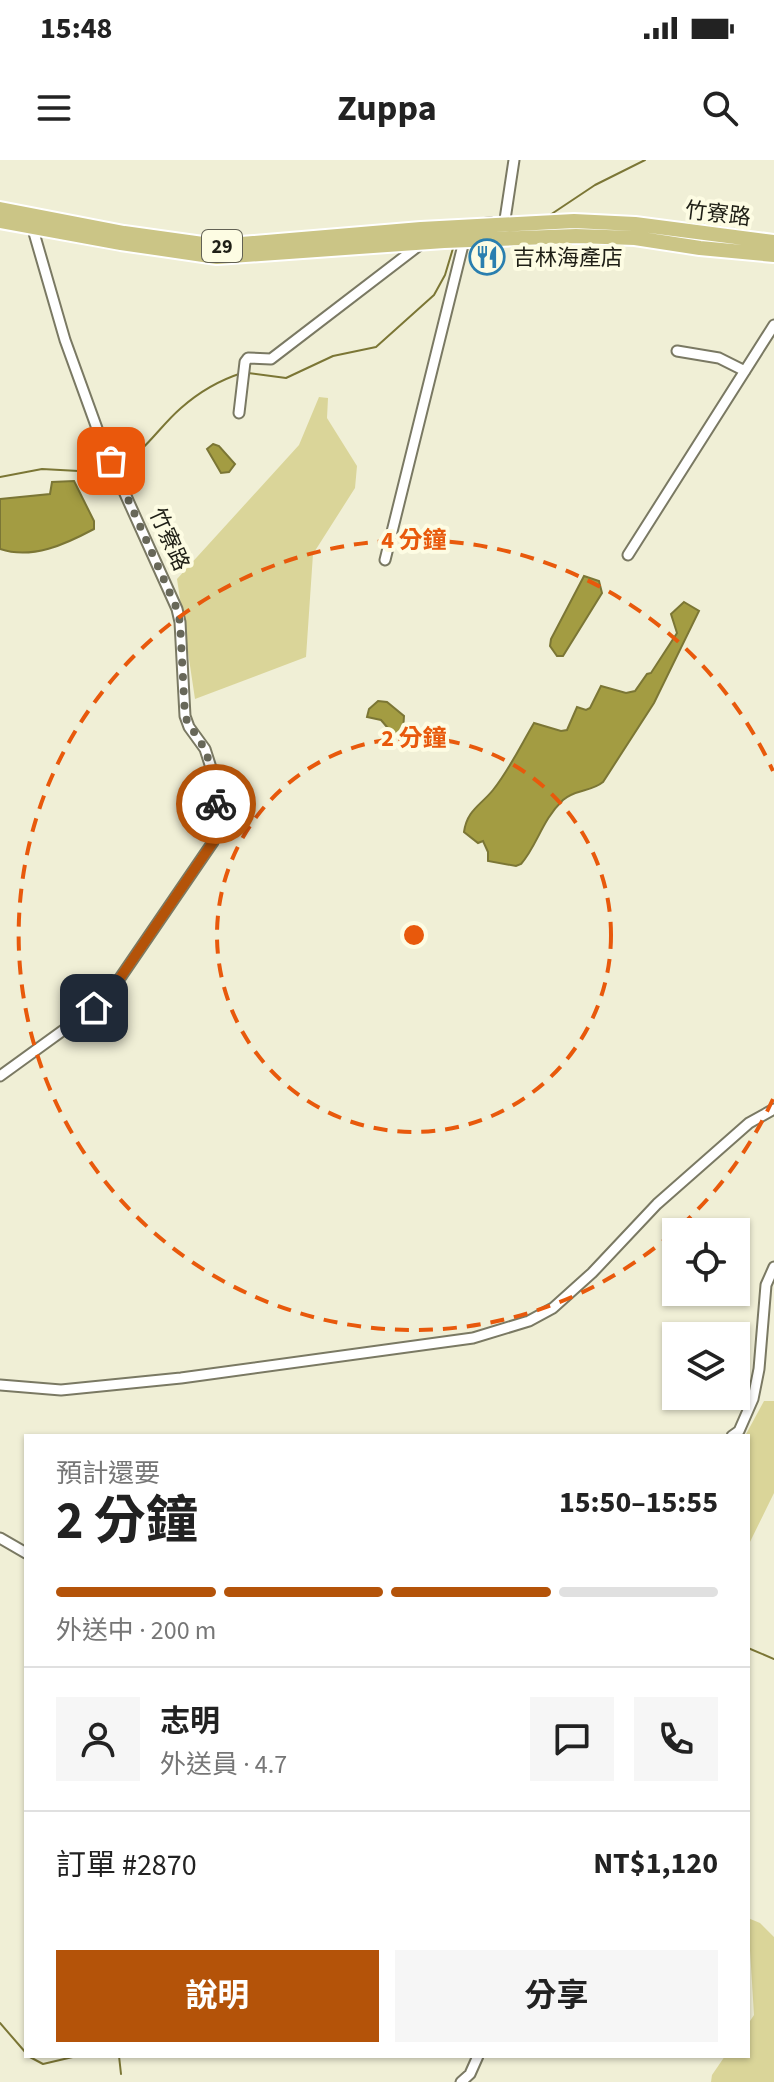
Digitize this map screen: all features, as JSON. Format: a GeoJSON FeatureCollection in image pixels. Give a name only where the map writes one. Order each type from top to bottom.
{"type":"FeatureCollection","features":[{"type":"Feature","properties":{"kind":"main road","name":"29"},"geometry":{"type":"LineString","coordinates":[[0,209],[124,233],[217,246],[422,236]]}},
{"type":"Feature","properties":{"kind":"main road","name":"29"},"geometry":{"type":"LineString","coordinates":[[0,221],[217,257],[464,233]]}},
{"type":"Feature","properties":{"kind":"main road","name":"竹寮路"},"geometry":{"type":"LineString","coordinates":[[464,233],[606,222],[774,242]]}},
{"type":"Feature","properties":{"kind":"main road","name":"竹寮路"},"geometry":{"type":"LineString","coordinates":[[504,231],[635,238],[774,255]]}},
{"type":"Feature","properties":{"kind":"street"},"geometry":{"type":"LineString","coordinates":[[504,231],[514,160]]}},
{"type":"Feature","properties":{"kind":"street","name":"竹寮路"},"geometry":{"type":"LineString","coordinates":[[0,1076],[105,1000],[164,916],[217,832],[214,777],[205,749],[185,716],[177,609],[103,445],[65,340],[33,228],[25,213]]}},
{"type":"Feature","properties":{"kind":"street"},"geometry":{"type":"LineString","coordinates":[[385,560],[464,233]]}},
{"type":"Feature","properties":{"kind":"street"},"geometry":{"type":"LineString","coordinates":[[239,413],[248,358],[271,359],[422,236]]}},
{"type":"Feature","properties":{"kind":"street"},"geometry":{"type":"LineString","coordinates":[[628,555],[774,325]]}},
{"type":"Feature","properties":{"kind":"street"},"geometry":{"type":"LineString","coordinates":[[677,351],[719,358],[745,371]]}},
{"type":"Feature","properties":{"kind":"street"},"geometry":{"type":"LineString","coordinates":[[0,1385],[61,1390],[181,1378],[473,1338],[529,1321],[553,1308],[592,1273],[657,1204],[749,1123],[774,1109]]}},
{"type":"Feature","properties":{"kind":"street"},"geometry":{"type":"LineString","coordinates":[[735,1434],[753,1399],[764,1332],[766,1285],[774,1267]]}},
{"type":"Feature","properties":{"kind":"street"},"geometry":{"type":"LineString","coordinates":[[0,1538],[24,1552]]}},
{"type":"Feature","properties":{"kind":"street"},"geometry":{"type":"LineString","coordinates":[[461,2082],[470,2074],[477,2058]]}},
{"type":"Feature","properties":{"kind":"shaded area"},"geometry":{"type":"Polygon","coordinates":[[[319,397],[328,398],[327,418],[357,466],[355,488],[313,554],[306,657],[195,699],[177,579],[299,445],[319,397]]]}},
{"type":"Feature","properties":{"kind":"shaded area"},"geometry":{"type":"Polygon","coordinates":[[[213,444],[219,446],[235,464],[229,472],[221,473],[207,449],[213,444]]]}},
{"type":"Feature","properties":{"kind":"shaded area"},"geometry":{"type":"Polygon","coordinates":[[[74,481],[94,521],[94,529],[48,549],[24,553],[0,549],[0,499],[50,494],[52,482],[74,481]]]}},
{"type":"Feature","properties":{"kind":"shaded area"},"geometry":{"type":"Polygon","coordinates":[[[584,576],[599,581],[602,593],[563,656],[557,656],[550,646],[551,639],[584,576]]]}},
{"type":"Feature","properties":{"kind":"shaded area"},"geometry":{"type":"Polygon","coordinates":[[[684,602],[699,611],[654,703],[603,782],[563,800],[521,864],[516,866],[488,861],[483,841],[478,843],[464,832],[466,824],[471,813],[504,774],[534,723],[567,730],[577,707],[590,708],[601,686],[626,693],[635,691],[651,673],[677,633],[671,614],[684,602]]]}},
{"type":"Feature","properties":{"kind":"shaded area"},"geometry":{"type":"Polygon","coordinates":[[[378,701],[387,702],[404,716],[403,731],[393,734],[381,720],[367,717],[369,709],[378,701]]]}},
{"type":"Feature","properties":{"kind":"shaded area"},"geometry":{"type":"Polygon","coordinates":[[[764,1401],[774,1401],[774,1493],[750,1542],[750,1434],[746,1434],[764,1401]]]}},
{"type":"Feature","properties":{"kind":"shaded area"},"geometry":{"type":"Polygon","coordinates":[[[750,1919],[760,1923],[774,1937],[774,2082],[711,2082],[724,2058],[750,2058],[750,2021],[754,2015],[750,1919]]]}},
{"type":"Feature","properties":{"kind":"waterway"},"geometry":{"type":"LineString","coordinates":[[550,215],[595,185],[645,160]]}},
{"type":"Feature","properties":{"kind":"waterway"},"geometry":{"type":"LineString","coordinates":[[460,221],[492,217]]}},
{"type":"Feature","properties":{"kind":"waterway"},"geometry":{"type":"LineString","coordinates":[[248,373],[286,378],[333,356],[376,347],[434,295],[445,275],[454,245]]}},
{"type":"Feature","properties":{"kind":"waterway"},"geometry":{"type":"LineString","coordinates":[[120,465],[137,453],[195,397],[242,373]]}},
{"type":"Feature","properties":{"kind":"waterway"},"geometry":{"type":"LineString","coordinates":[[0,477],[42,469],[97,472]]}},
{"type":"Feature","properties":{"kind":"waterway"},"geometry":{"type":"LineString","coordinates":[[750,1649],[774,1659]]}},
{"type":"Feature","properties":{"kind":"waterway"},"geometry":{"type":"LineString","coordinates":[[0,2023],[24,2051]]}},
{"type":"Feature","properties":{"kind":"waterway"},"geometry":{"type":"LineString","coordinates":[[32,2058],[43,2064],[68,2058]]}},
{"type":"Feature","properties":{"kind":"waterway"},"geometry":{"type":"LineString","coordinates":[[119,2058],[121,2074]]}},
{"type":"Feature","properties":{"kind":"way so far"},"geometry":{"type":"LineString","coordinates":[[111,461],[177,609],[185,716],[205,749],[214,777],[216,804]]}},
{"type":"Feature","properties":{"kind":"place","name":"吉林海產店"},"geometry":{"type":"Point","coordinates":[487,257]}},
{"type":"Feature","properties":{"kind":"route"},"geometry":{"type":"LineString","coordinates":[[94,1008],[105,1000],[213,842],[217,832],[216,804]]}}]}
